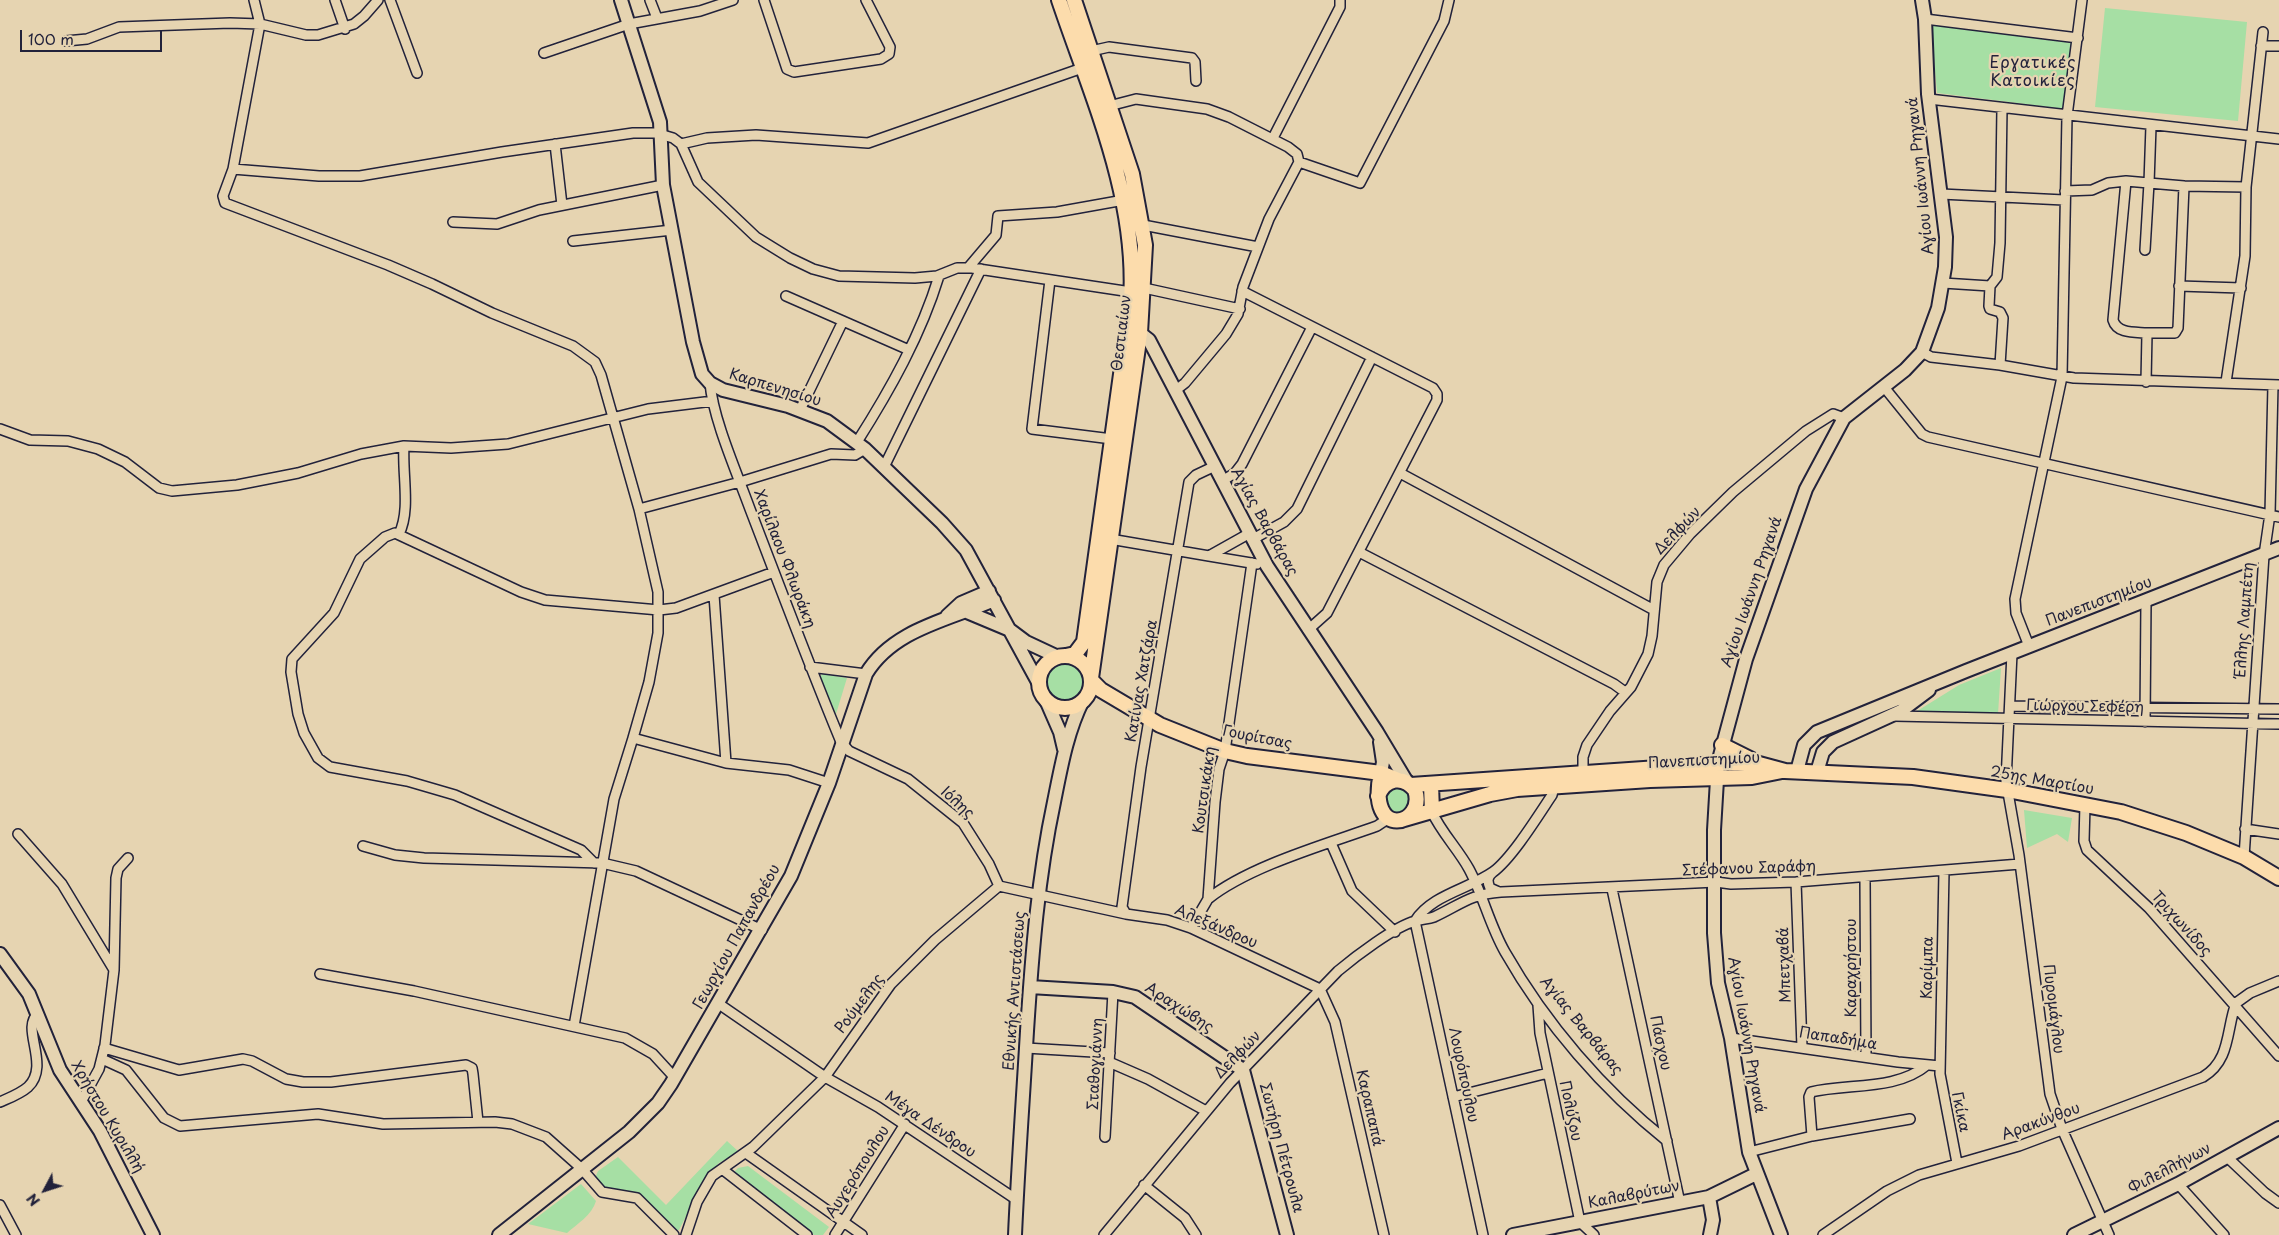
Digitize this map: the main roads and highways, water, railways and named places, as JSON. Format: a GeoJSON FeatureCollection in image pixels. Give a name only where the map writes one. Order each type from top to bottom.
{"type":"FeatureCollection","features":[{"type":"Feature","properties":{"kind":"main road","name":"Θεστιαίων"},"geometry":{"type":"LineString","coordinates":[[1059,0],[1109,106],[1132,174],[1143,225],[1145,245],[1138,290],[1110,539],[1088,688]]}},
{"type":"Feature","properties":{"kind":"main road","name":"Θεστιαίων"},"geometry":{"type":"LineString","coordinates":[[1074,0],[1124,200],[1138,290]]}},
{"type":"Feature","properties":{"kind":"main road","name":"Θεστιαίων"},"geometry":{"type":"LineString","coordinates":[[1062,657],[1076,654],[1084,642],[1112,439],[1133,332]]}},
{"type":"Feature","properties":{"kind":"main road"},"geometry":{"type":"LineString","coordinates":[[1062,657],[1082,662],[1088,688],[1077,705],[1060,708],[1046,700],[1039,684],[1044,668],[1062,657]]}},
{"type":"Feature","properties":{"kind":"main road","name":"Γουρίτσας"},"geometry":{"type":"LineString","coordinates":[[1088,688],[1108,694],[1151,719],[1191,738],[1225,750],[1247,756],[1381,773],[1405,782]]}},
{"type":"Feature","properties":{"kind":"main road"},"geometry":{"type":"LineString","coordinates":[[1722,745],[1759,764]]}},
{"type":"Feature","properties":{"kind":"main road","name":"Πανεπιστημίου"},"geometry":{"type":"LineString","coordinates":[[1405,782],[1431,784],[1555,781],[1718,763],[1759,764],[1791,771]]}},
{"type":"Feature","properties":{"kind":"main road","name":"Πανεπιστημίου"},"geometry":{"type":"LineString","coordinates":[[1584,778],[1752,777],[1791,771]]}},
{"type":"Feature","properties":{"kind":"main road","name":"25ης Μαρτίου"},"geometry":{"type":"LineString","coordinates":[[1791,771],[1913,777],[2007,790],[2085,805],[2156,822],[2244,858],[2279,878]]}},
{"type":"Feature","properties":{"kind":"main road"},"geometry":{"type":"LineString","coordinates":[[1378,796],[1385,784],[1405,782],[1418,797],[1417,804],[1414,811],[1404,819],[1389,818],[1380,809],[1378,796],[1381,773]]}},
{"type":"Feature","properties":{"kind":"main road","name":"Πανεπιστημίου"},"geometry":{"type":"LineString","coordinates":[[1404,819],[1502,791],[1555,781]]}},
{"type":"Feature","properties":{"kind":"main road"},"geometry":{"type":"LineString","coordinates":[[1431,784],[1432,812]]}},
{"type":"Feature","properties":{"kind":"district","name":"Εργατικές Κατοικίες"},"geometry":{"type":"Point","coordinates":[2033,73]}}]}
